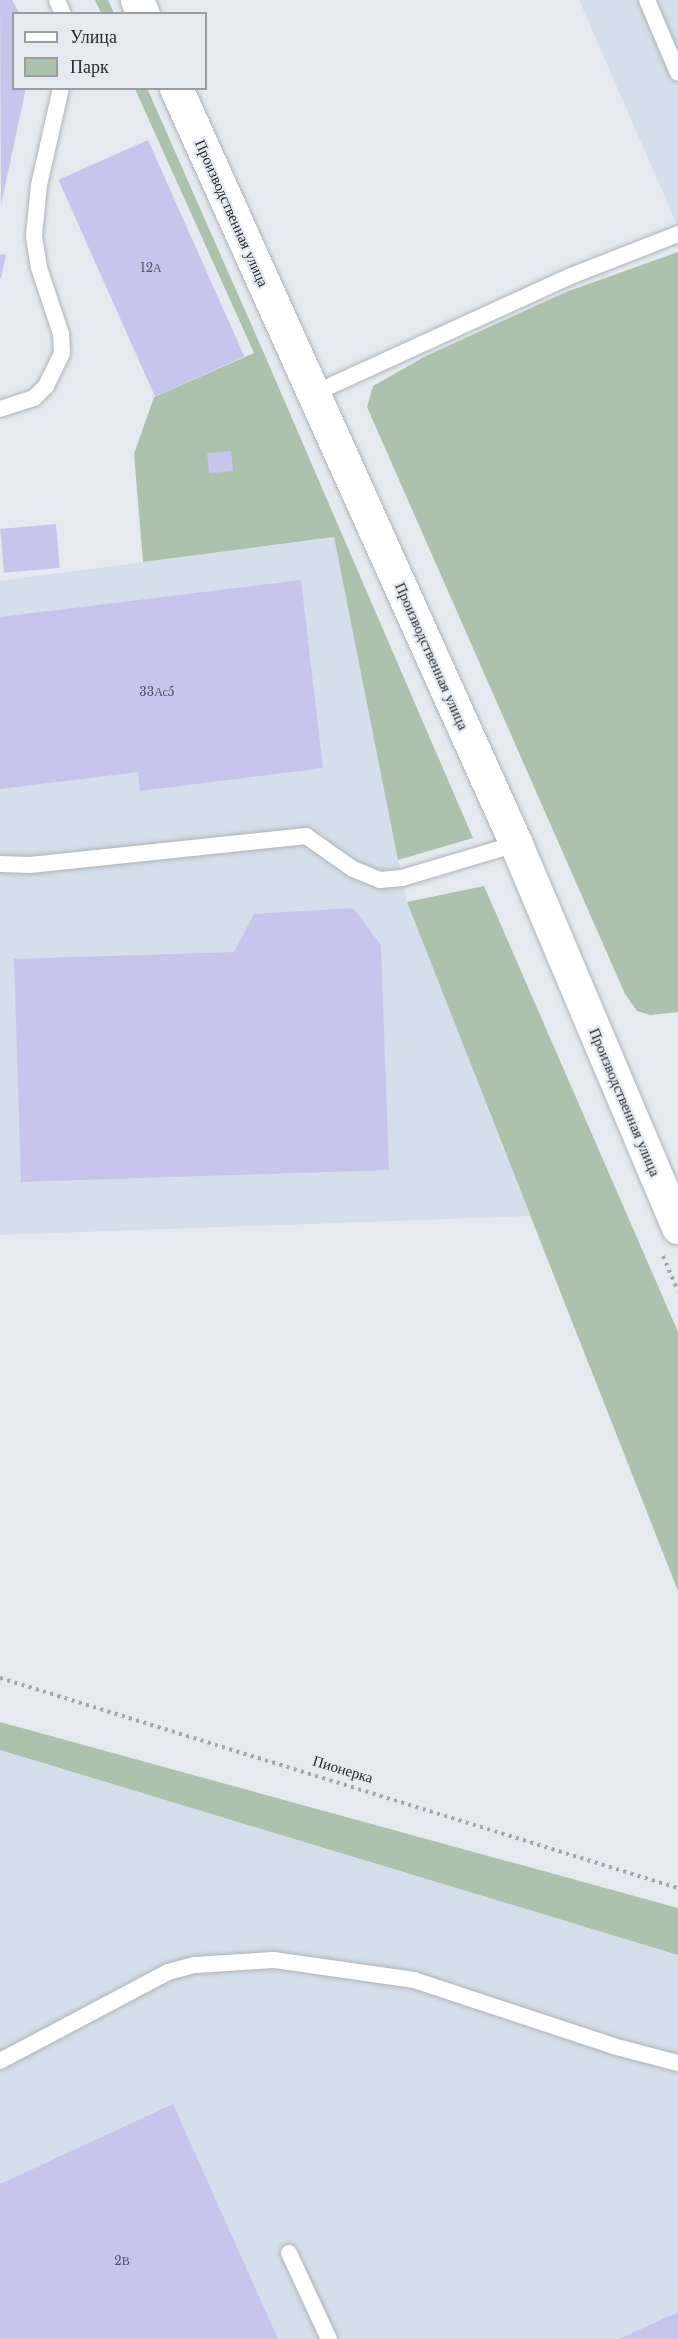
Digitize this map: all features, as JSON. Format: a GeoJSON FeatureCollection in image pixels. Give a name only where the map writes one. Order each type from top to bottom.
{"type":"FeatureCollection","features":[{"type":"Feature","properties":{"kind":"street","name":"Производственная улица"},"geometry":{"type":"LineString","coordinates":[[177,90],[516,844],[678,1227]]}},
{"type":"Feature","properties":{"kind":"lane"},"geometry":{"type":"LineString","coordinates":[[647,0],[678,73]]}},
{"type":"Feature","properties":{"kind":"lane"},"geometry":{"type":"LineString","coordinates":[[0,409],[34,399],[46,386],[62,354],[62,334],[39,268],[34,236],[39,185],[61,90]]}},
{"type":"Feature","properties":{"kind":"lane"},"geometry":{"type":"LineString","coordinates":[[315,393],[571,276],[678,234]]}},
{"type":"Feature","properties":{"kind":"lane"},"geometry":{"type":"LineString","coordinates":[[0,864],[30,865],[306,836],[352,869],[380,880],[402,878],[516,844]]}},
{"type":"Feature","properties":{"kind":"lane"},"geometry":{"type":"LineString","coordinates":[[0,2061],[168,1972],[195,1965],[274,1960],[414,1980],[614,2046],[678,2063]]}},
{"type":"Feature","properties":{"kind":"lane"},"geometry":{"type":"LineString","coordinates":[[289,2253],[329,2339]]}},
{"type":"Feature","properties":{"kind":"path","name":"Пионерка"},"geometry":{"type":"LineString","coordinates":[[0,1678],[678,1888]]}},
{"type":"Feature","properties":{"kind":"shaded area"},"geometry":{"type":"Polygon","coordinates":[[[579,0],[678,0],[678,227],[579,0]]]}},
{"type":"Feature","properties":{"kind":"shaded area"},"geometry":{"type":"Polygon","coordinates":[[[334,537],[407,902],[530,1216],[0,1235],[0,581],[334,537]]]}},
{"type":"Feature","properties":{"kind":"shaded area"},"geometry":{"type":"Polygon","coordinates":[[[0,1750],[678,1955],[678,2339],[0,2339],[0,1750]]]}},
{"type":"Feature","properties":{"kind":"green space"},"geometry":{"type":"Polygon","coordinates":[[[95,0],[108,0],[114,12],[101,12],[95,0]]]}},
{"type":"Feature","properties":{"kind":"green space"},"geometry":{"type":"Polygon","coordinates":[[[135,90],[148,90],[473,838],[398,860],[334,537],[143,562],[134,454],[154,397],[254,353],[135,90]]]}},
{"type":"Feature","properties":{"kind":"green space"},"geometry":{"type":"Polygon","coordinates":[[[678,252],[678,1012],[650,1015],[637,1011],[625,994],[367,407],[373,386],[426,356],[566,292],[678,252]]]}},
{"type":"Feature","properties":{"kind":"green space"},"geometry":{"type":"Polygon","coordinates":[[[484,886],[678,1332],[678,1591],[407,902],[484,886]]]}},
{"type":"Feature","properties":{"kind":"green space"},"geometry":{"type":"Polygon","coordinates":[[[0,1722],[678,1908],[678,1955],[0,1750],[0,1722]]]}},
{"type":"Feature","properties":{"kind":"building"},"geometry":{"type":"Polygon","coordinates":[[[0,0],[12,0],[19,12],[12,12],[12,90],[26,90],[1,205],[0,0]]]}},
{"type":"Feature","properties":{"kind":"building"},"geometry":{"type":"Polygon","coordinates":[[[148,140],[244,357],[155,396],[58,180],[148,140]]]}},
{"type":"Feature","properties":{"kind":"building"},"geometry":{"type":"Polygon","coordinates":[[[0,254],[6,255],[1,278],[0,278],[0,254]]]}},
{"type":"Feature","properties":{"kind":"building"},"geometry":{"type":"Polygon","coordinates":[[[231,451],[233,471],[209,473],[207,454],[231,451]]]}},
{"type":"Feature","properties":{"kind":"building"},"geometry":{"type":"Polygon","coordinates":[[[56,524],[60,568],[4,573],[0,529],[56,524]]]}},
{"type":"Feature","properties":{"kind":"building"},"geometry":{"type":"Polygon","coordinates":[[[301,580],[323,768],[140,791],[138,772],[0,789],[0,617],[301,580]]]}},
{"type":"Feature","properties":{"kind":"building"},"geometry":{"type":"Polygon","coordinates":[[[353,908],[381,945],[389,1170],[21,1182],[14,959],[234,952],[254,914],[353,908]]]}},
{"type":"Feature","properties":{"kind":"building"},"geometry":{"type":"Polygon","coordinates":[[[173,2104],[278,2339],[0,2339],[0,2184],[173,2104]]]}},
{"type":"Feature","properties":{"kind":"building"},"geometry":{"type":"Polygon","coordinates":[[[678,2312],[678,2339],[619,2339],[678,2312]]]}}]}
